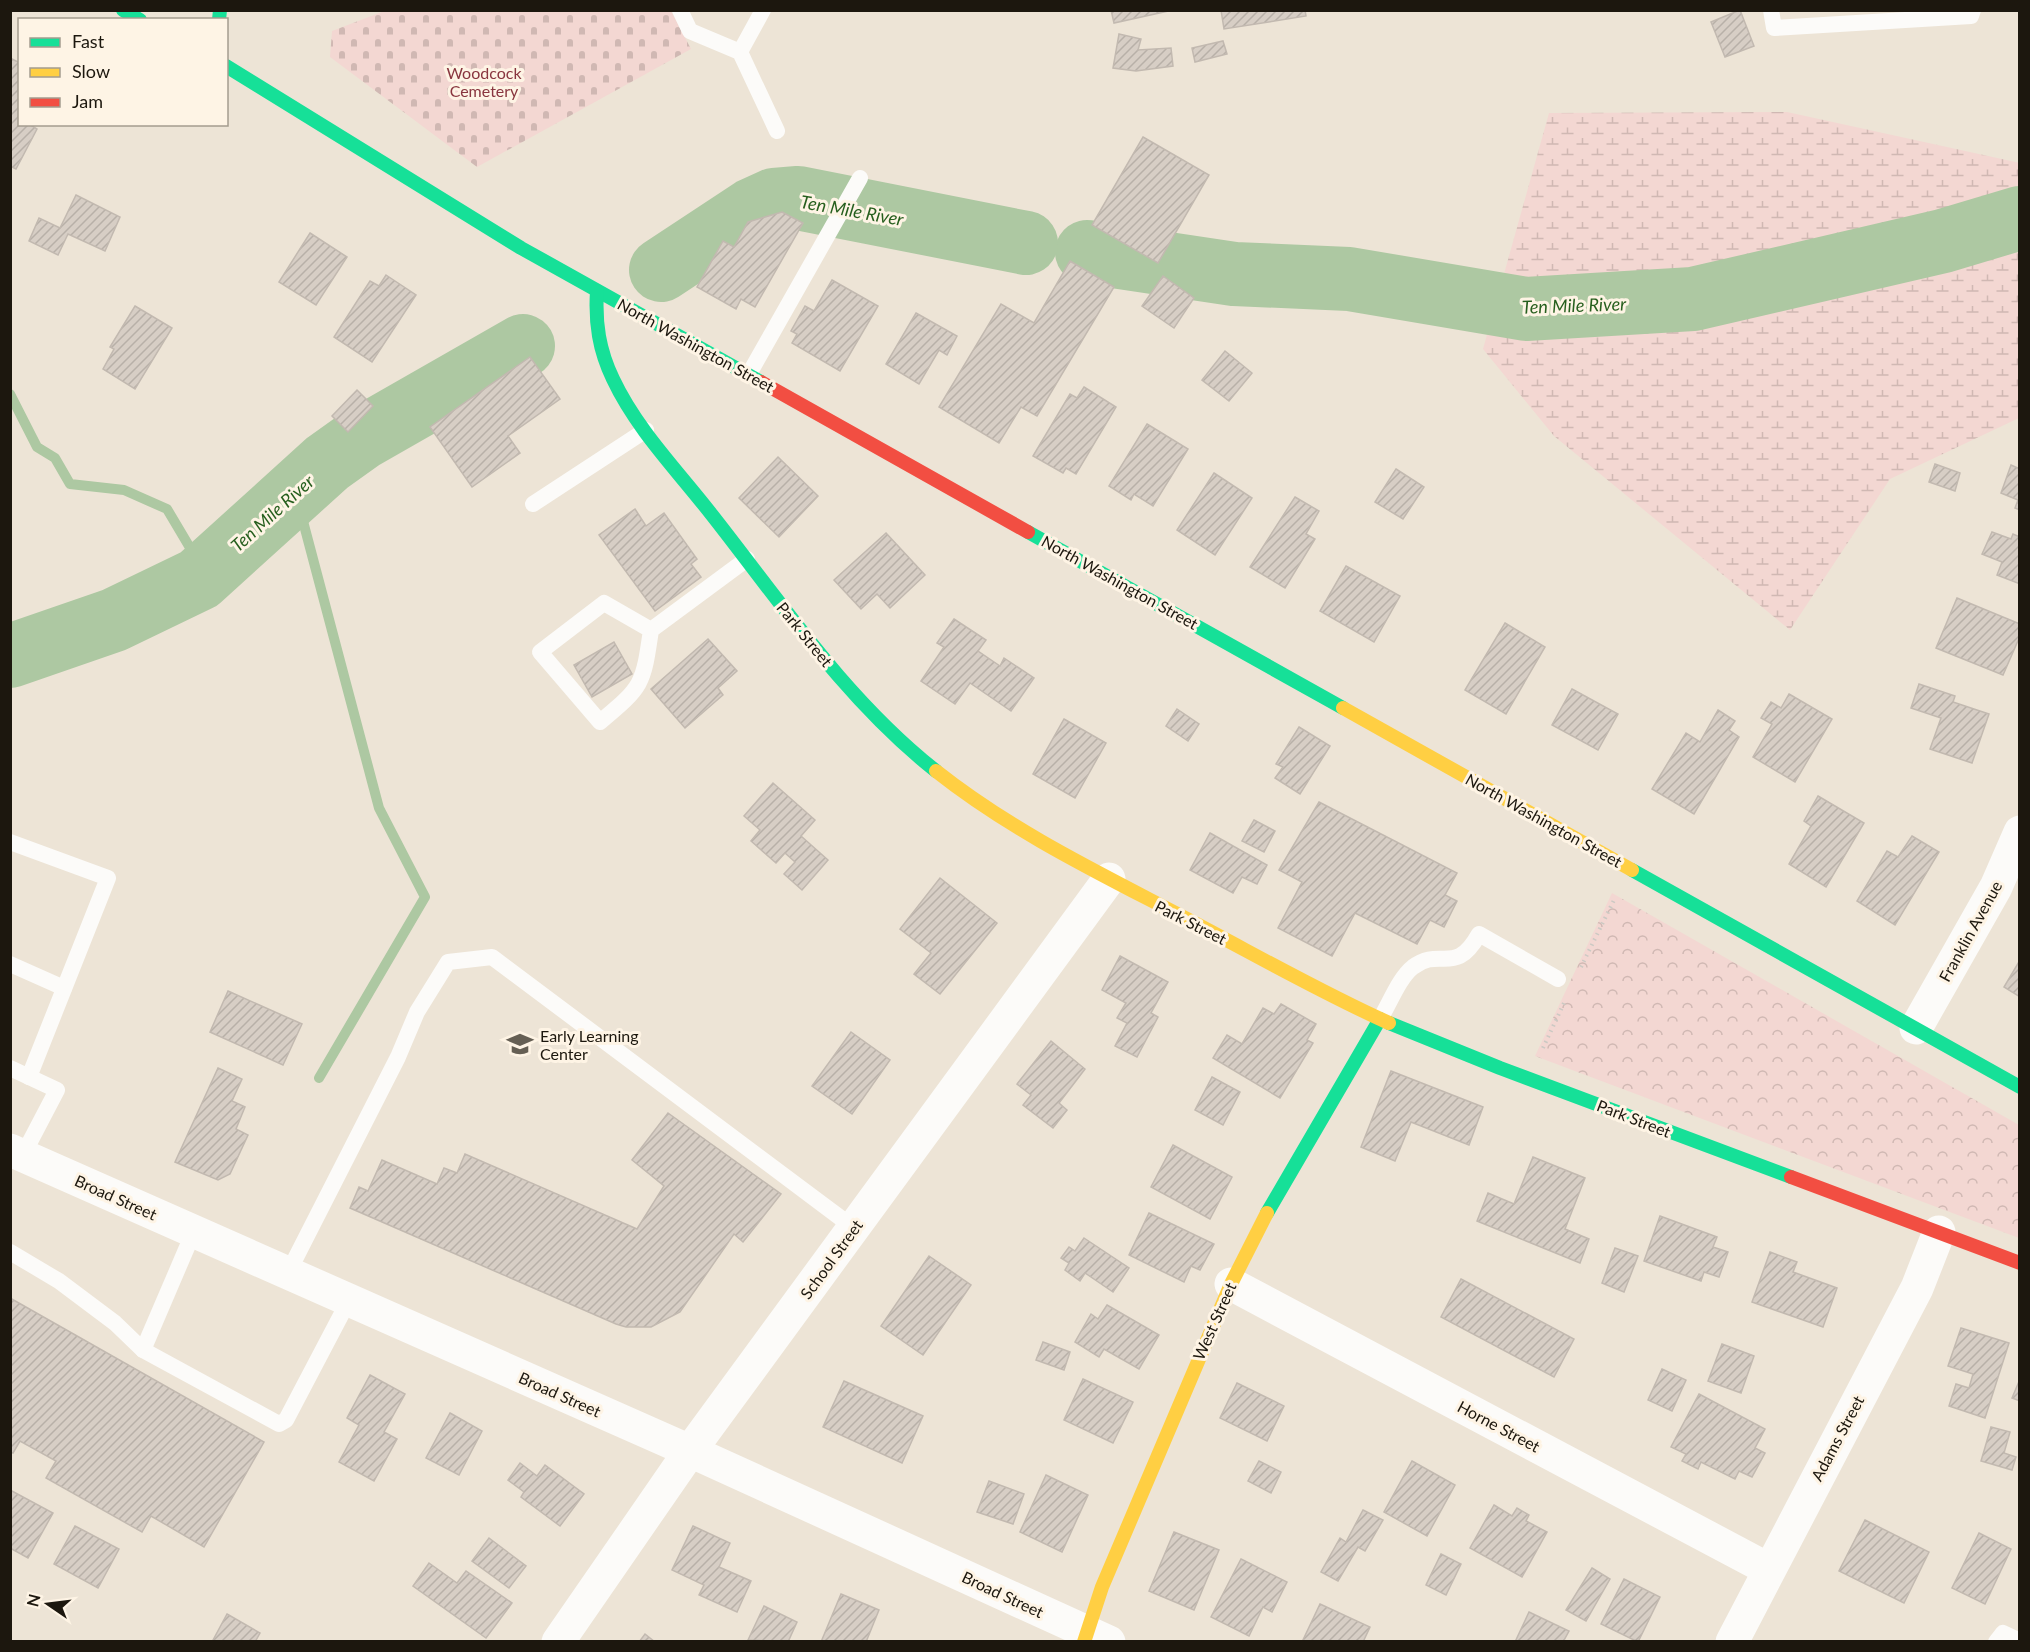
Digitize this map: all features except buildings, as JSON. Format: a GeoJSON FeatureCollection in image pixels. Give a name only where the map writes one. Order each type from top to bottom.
{"type":"FeatureCollection","features":[{"type":"Feature","properties":{"kind":"street"},"geometry":{"type":"LineString","coordinates":[[123,10],[139,16]]}},
{"type":"Feature","properties":{"kind":"street","name":"North Washington Street"},"geometry":{"type":"LineString","coordinates":[[228,67],[455,208],[597,291],[749,374],[2019,1087]]}},
{"type":"Feature","properties":{"kind":"street","name":"Park Street"},"geometry":{"type":"LineString","coordinates":[[597,291],[593,311],[605,361],[633,414],[822,656],[900,742],[947,780],[1003,818],[1109,879],[1380,1019],[1575,1096],[2019,1263]]}},
{"type":"Feature","properties":{"kind":"street","name":"Franklin Avenue"},"geometry":{"type":"LineString","coordinates":[[1916,1028],[1996,887],[2019,832]]}},
{"type":"Feature","properties":{"kind":"street","name":"School Street"},"geometry":{"type":"LineString","coordinates":[[558,1641],[690,1451],[1109,879]]}},
{"type":"Feature","properties":{"kind":"street","name":"West Street"},"geometry":{"type":"LineString","coordinates":[[1093,1638],[1183,1391],[1231,1284],[1273,1202],[1380,1019]]}},
{"type":"Feature","properties":{"kind":"street","name":"Broad Street"},"geometry":{"type":"LineString","coordinates":[[16,1152],[690,1451],[1093,1638]]}},
{"type":"Feature","properties":{"kind":"street","name":"Adams Street"},"geometry":{"type":"LineString","coordinates":[[1731,1641],[1917,1288],[1939,1232]]}},
{"type":"Feature","properties":{"kind":"street","name":"Horne Street"},"geometry":{"type":"LineString","coordinates":[[1231,1284],[1768,1569]]}},
{"type":"Feature","properties":{"kind":"lane"},"geometry":{"type":"LineString","coordinates":[[680,10],[690,31],[740,52],[777,131]]}},
{"type":"Feature","properties":{"kind":"lane"},"geometry":{"type":"LineString","coordinates":[[740,52],[763,10]]}},
{"type":"Feature","properties":{"kind":"lane"},"geometry":{"type":"LineString","coordinates":[[1772,10],[1774,28],[1971,16],[1973,10]]}},
{"type":"Feature","properties":{"kind":"lane"},"geometry":{"type":"LineString","coordinates":[[749,374],[860,178]]}},
{"type":"Feature","properties":{"kind":"lane"},"geometry":{"type":"LineString","coordinates":[[533,504],[646,430]]}},
{"type":"Feature","properties":{"kind":"lane"},"geometry":{"type":"LineString","coordinates":[[651,630],[604,603],[540,652],[600,722],[635,693],[645,672],[651,630],[747,558]]}},
{"type":"Feature","properties":{"kind":"lane"},"geometry":{"type":"LineString","coordinates":[[10,842],[108,878],[29,1077]]}},
{"type":"Feature","properties":{"kind":"lane"},"geometry":{"type":"LineString","coordinates":[[1380,1019],[1413,967],[1432,960],[1464,955],[1469,952],[1479,934],[1558,979]]}},
{"type":"Feature","properties":{"kind":"lane"},"geometry":{"type":"LineString","coordinates":[[288,1273],[398,1057],[417,1012],[448,962],[492,957],[854,1228]]}},
{"type":"Feature","properties":{"kind":"lane"},"geometry":{"type":"LineString","coordinates":[[10,964],[64,988]]}},
{"type":"Feature","properties":{"kind":"lane"},"geometry":{"type":"LineString","coordinates":[[10,1068],[57,1090],[16,1152]]}},
{"type":"Feature","properties":{"kind":"lane"},"geometry":{"type":"LineString","coordinates":[[143,1350],[194,1231]]}},
{"type":"Feature","properties":{"kind":"lane"},"geometry":{"type":"LineString","coordinates":[[10,1252],[59,1281],[115,1323],[143,1350],[279,1424],[284,1424],[349,1300]]}},
{"type":"Feature","properties":{"kind":"lane"},"geometry":{"type":"LineString","coordinates":[[1996,1641],[2003,1633],[2019,1641]]}},
{"type":"Feature","properties":{"kind":"path"},"geometry":{"type":"LineString","coordinates":[[1608,911],[1617,896]]}},
{"type":"Feature","properties":{"kind":"green space","name":"Woodcock Cemetery"},"geometry":{"type":"Polygon","coordinates":[[[387,10],[671,11],[691,49],[477,167],[330,57],[332,31],[387,10]]]}},
{"type":"Feature","properties":{"kind":"green space"},"geometry":{"type":"Polygon","coordinates":[[[1787,112],[2020,163],[2019,418],[1890,479],[1790,630],[1554,436],[1483,349],[1549,113],[1787,112]]]}},
{"type":"Feature","properties":{"kind":"green space"},"geometry":{"type":"Polygon","coordinates":[[[1612,893],[2019,1125],[2019,1238],[1535,1056],[1612,893]]]}},
{"type":"Feature","properties":{"kind":"waterway","name":"Ten Mile River"},"geometry":{"type":"LineString","coordinates":[[661,270],[752,210],[774,200],[798,198],[1026,243]]}},
{"type":"Feature","properties":{"kind":"waterway","name":"Ten Mile River"},"geometry":{"type":"LineString","coordinates":[[1087,252],[1234,274],[1349,279],[1526,309],[1693,299],[1943,241],[2020,218]]}},
{"type":"Feature","properties":{"kind":"waterway","name":"Ten Mile River"},"geometry":{"type":"LineString","coordinates":[[10,656],[114,620],[199,579],[327,463],[362,438],[523,346]]}},
{"type":"Feature","properties":{"kind":"waterway"},"geometry":{"type":"LineString","coordinates":[[10,394],[37,447],[55,458],[70,484],[124,490],[167,509],[205,573]]}},
{"type":"Feature","properties":{"kind":"waterway"},"geometry":{"type":"LineString","coordinates":[[295,491],[379,808],[425,897],[319,1078]]}},
{"type":"Feature","properties":{"kind":"traffic: fast"},"geometry":{"type":"LineString","coordinates":[[123,10],[137,18]]}},
{"type":"Feature","properties":{"kind":"traffic: fast"},"geometry":{"type":"LineString","coordinates":[[219,18],[220,10]]}},
{"type":"Feature","properties":{"kind":"traffic: fast"},"geometry":{"type":"LineString","coordinates":[[228,67],[521,248],[761,382]]}},
{"type":"Feature","properties":{"kind":"traffic: fast"},"geometry":{"type":"LineString","coordinates":[[597,291],[597,325],[604,358],[623,398],[646,433],[816,650],[873,714],[936,771]]}},
{"type":"Feature","properties":{"kind":"traffic: fast"},"geometry":{"type":"LineString","coordinates":[[1028,532],[1343,708]]}},
{"type":"Feature","properties":{"kind":"traffic: fast"},"geometry":{"type":"LineString","coordinates":[[1632,870],[2020,1087]]}},
{"type":"Feature","properties":{"kind":"traffic: fast"},"geometry":{"type":"LineString","coordinates":[[1267,1213],[1380,1019]]}},
{"type":"Feature","properties":{"kind":"traffic: fast"},"geometry":{"type":"LineString","coordinates":[[1389,1023],[1500,1068],[1791,1177]]}},
{"type":"Feature","properties":{"kind":"traffic: slow"},"geometry":{"type":"LineString","coordinates":[[1343,708],[1632,870]]}},
{"type":"Feature","properties":{"kind":"traffic: slow"},"geometry":{"type":"LineString","coordinates":[[936,771],[996,814],[1058,851],[1312,986],[1389,1023]]}},
{"type":"Feature","properties":{"kind":"traffic: slow"},"geometry":{"type":"LineString","coordinates":[[1084,1642],[1102,1587],[1231,1284],[1267,1213]]}},
{"type":"Feature","properties":{"kind":"traffic: jam"},"geometry":{"type":"LineString","coordinates":[[761,382],[1028,532]]}},
{"type":"Feature","properties":{"kind":"traffic: jam"},"geometry":{"type":"LineString","coordinates":[[1791,1177],[2020,1263]]}},
{"type":"Feature","properties":{"kind":"place","name":"Early Learning Center"},"geometry":{"type":"Point","coordinates":[520,1044]}}]}
